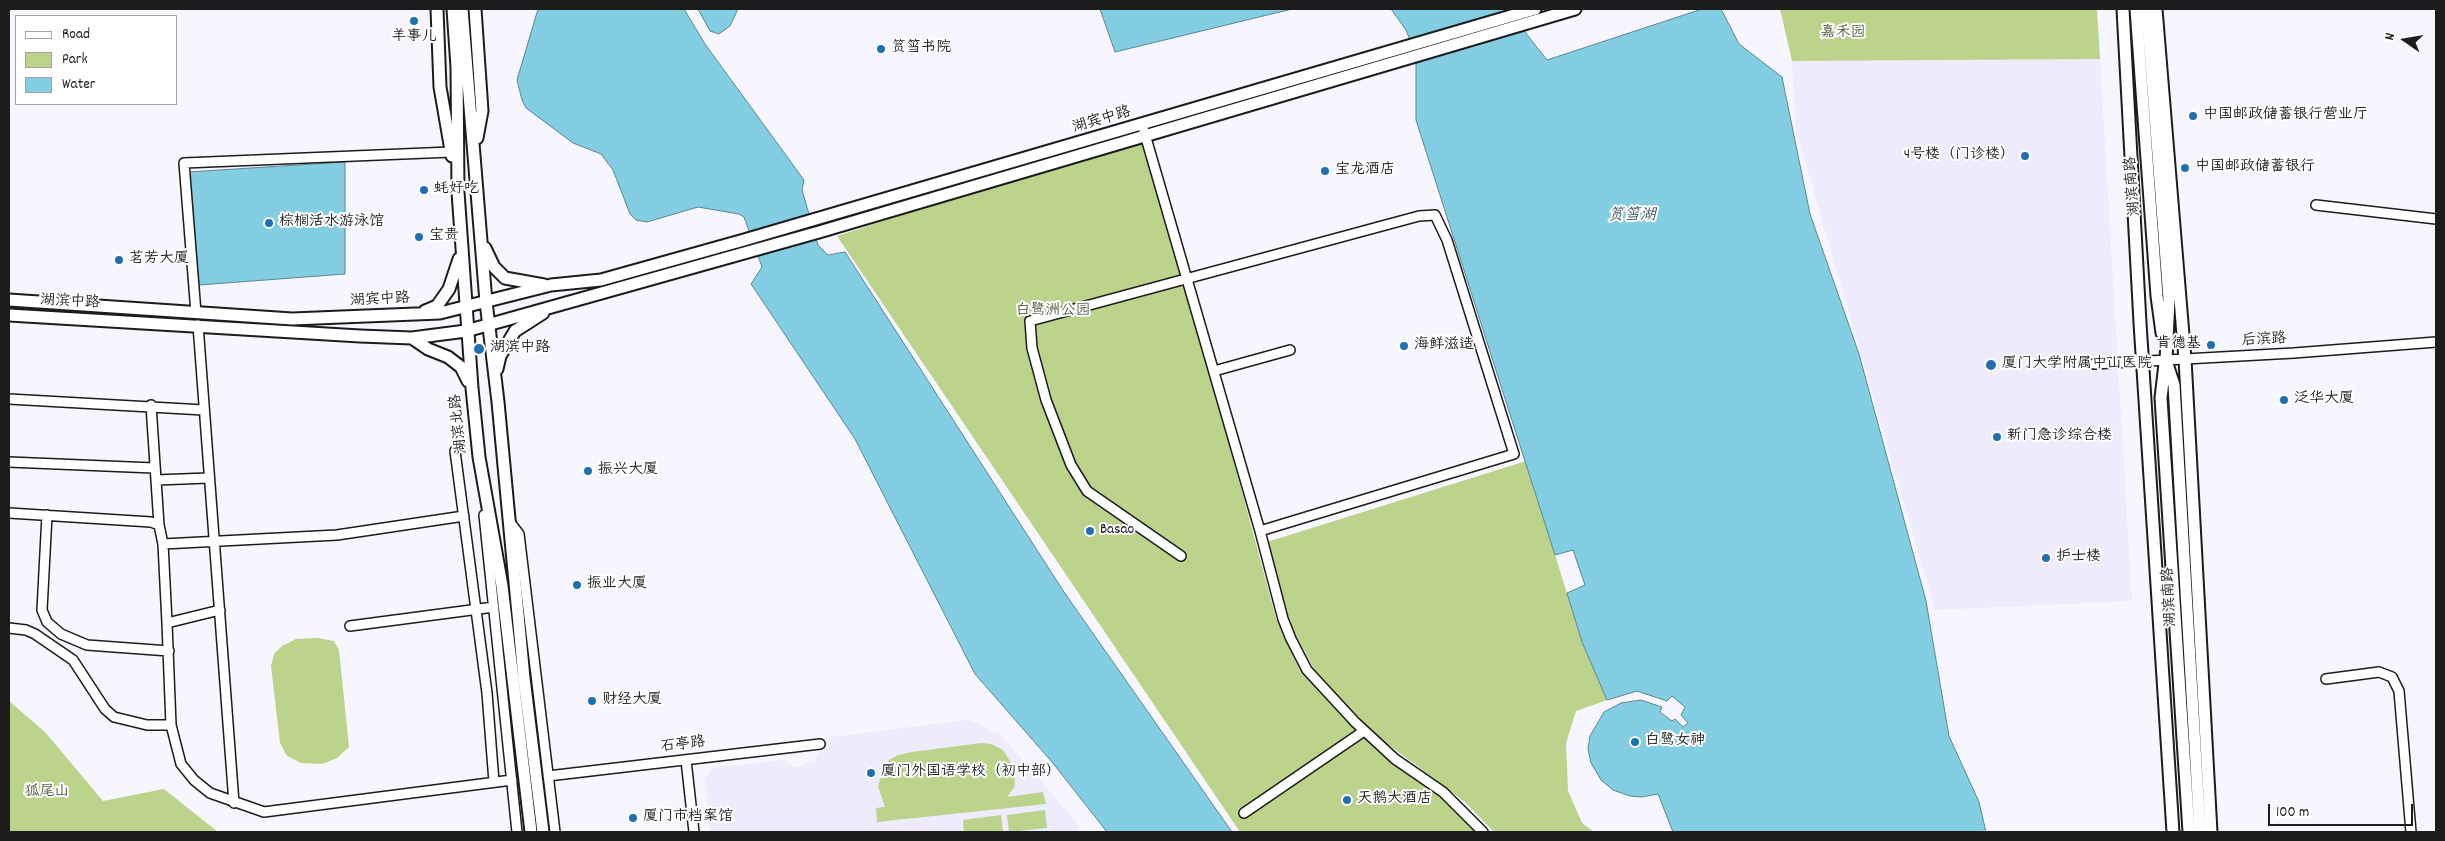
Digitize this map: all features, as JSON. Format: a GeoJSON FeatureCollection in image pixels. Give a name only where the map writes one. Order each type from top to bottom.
{"type":"FeatureCollection","features":[{"type":"Feature","properties":{"kind":"main road"},"geometry":{"type":"LineString","coordinates":[[437,9],[440,87],[458,192]]}},
{"type":"Feature","properties":{"kind":"main road","name":"湖滨北路"},"geometry":{"type":"LineString","coordinates":[[453,9],[457,67],[458,192],[467,306],[466,331],[479,457],[502,586],[531,832]]}},
{"type":"Feature","properties":{"kind":"main road"},"geometry":{"type":"LineString","coordinates":[[462,9],[486,302],[543,832]]}},
{"type":"Feature","properties":{"kind":"main road"},"geometry":{"type":"LineString","coordinates":[[475,9],[482,111],[475,150]]}},
{"type":"Feature","properties":{"kind":"main road"},"geometry":{"type":"LineString","coordinates":[[1532,14],[1575,9]]}},
{"type":"Feature","properties":{"kind":"main road"},"geometry":{"type":"LineString","coordinates":[[2123,9],[2143,362],[2174,832]]}},
{"type":"Feature","properties":{"kind":"main road","name":"湖滨南路"},"geometry":{"type":"LineString","coordinates":[[2136,9],[2157,296],[2166,361],[2174,385],[2200,832]]}},
{"type":"Feature","properties":{"kind":"main road","name":"湖滨南路"},"geometry":{"type":"LineString","coordinates":[[2147,9],[2169,299],[2166,361],[2161,398],[2189,832]]}},
{"type":"Feature","properties":{"kind":"main road"},"geometry":{"type":"LineString","coordinates":[[2156,9],[2185,359],[2212,832]]}},
{"type":"Feature","properties":{"kind":"main road","name":"湖宾中路"},"geometry":{"type":"LineString","coordinates":[[9,300],[292,319],[440,313],[550,285],[601,280],[815,220],[1397,50],[1532,14]]}},
{"type":"Feature","properties":{"kind":"main road","name":"湖滨中路"},"geometry":{"type":"LineString","coordinates":[[9,315],[412,338],[466,331],[748,253],[1400,62],[1532,14]]}},
{"type":"Feature","properties":{"kind":"main road"},"geometry":{"type":"LineString","coordinates":[[482,241],[494,267],[505,278],[550,285]]}},
{"type":"Feature","properties":{"kind":"main road"},"geometry":{"type":"LineString","coordinates":[[419,314],[437,306],[449,289],[462,248]]}},
{"type":"Feature","properties":{"kind":"main road"},"geometry":{"type":"LineString","coordinates":[[495,378],[500,356],[515,331],[557,305]]}},
{"type":"Feature","properties":{"kind":"main road"},"geometry":{"type":"LineString","coordinates":[[412,338],[428,349],[448,357],[461,367],[472,388]]}},
{"type":"Feature","properties":{"kind":"street"},"geometry":{"type":"LineString","coordinates":[[1142,124],[1260,531],[1283,619],[1307,670],[1364,731],[1395,759],[1443,792],[1483,832]]}},
{"type":"Feature","properties":{"kind":"street"},"geometry":{"type":"LineString","coordinates":[[196,313],[184,163],[451,152]]}},
{"type":"Feature","properties":{"kind":"street"},"geometry":{"type":"LineString","coordinates":[[2316,204],[2436,219]]}},
{"type":"Feature","properties":{"kind":"street"},"geometry":{"type":"LineString","coordinates":[[1181,556],[1088,491],[1063,447],[1046,400],[1032,348],[1030,322],[1419,216],[1435,215],[1447,240],[1514,454],[1260,531]]}},
{"type":"Feature","properties":{"kind":"street"},"geometry":{"type":"LineString","coordinates":[[198,325],[212,540],[220,610],[234,803]]}},
{"type":"Feature","properties":{"kind":"street","name":"后滨路"},"geometry":{"type":"LineString","coordinates":[[2094,364],[2166,361],[2436,342]]}},
{"type":"Feature","properties":{"kind":"street"},"geometry":{"type":"LineString","coordinates":[[1214,372],[1290,350]]}},
{"type":"Feature","properties":{"kind":"street"},"geometry":{"type":"LineString","coordinates":[[9,399],[151,405],[204,410]]}},
{"type":"Feature","properties":{"kind":"street"},"geometry":{"type":"LineString","coordinates":[[151,405],[154,468],[159,525],[163,544],[169,651],[170,725],[182,764],[194,780],[210,793],[264,812],[512,780]]}},
{"type":"Feature","properties":{"kind":"street"},"geometry":{"type":"LineString","coordinates":[[455,451],[487,693],[494,782]]}},
{"type":"Feature","properties":{"kind":"street"},"geometry":{"type":"LineString","coordinates":[[479,457],[517,832]]}},
{"type":"Feature","properties":{"kind":"street"},"geometry":{"type":"LineString","coordinates":[[9,462],[154,468]]}},
{"type":"Feature","properties":{"kind":"street"},"geometry":{"type":"LineString","coordinates":[[156,480],[208,478]]}},
{"type":"Feature","properties":{"kind":"street"},"geometry":{"type":"LineString","coordinates":[[9,513],[151,522],[159,525]]}},
{"type":"Feature","properties":{"kind":"street"},"geometry":{"type":"LineString","coordinates":[[46,515],[42,610],[47,622],[61,634],[86,645],[169,651]]}},
{"type":"Feature","properties":{"kind":"street"},"geometry":{"type":"LineString","coordinates":[[163,544],[337,535],[464,516]]}},
{"type":"Feature","properties":{"kind":"street"},"geometry":{"type":"LineString","coordinates":[[508,520],[520,534],[555,832]]}},
{"type":"Feature","properties":{"kind":"street"},"geometry":{"type":"LineString","coordinates":[[350,626],[494,607]]}},
{"type":"Feature","properties":{"kind":"street"},"geometry":{"type":"LineString","coordinates":[[167,623],[220,610]]}},
{"type":"Feature","properties":{"kind":"street"},"geometry":{"type":"LineString","coordinates":[[9,628],[26,630],[35,634],[73,660],[105,709],[114,717],[147,725],[170,725]]}},
{"type":"Feature","properties":{"kind":"street"},"geometry":{"type":"LineString","coordinates":[[2326,680],[2380,672],[2392,677],[2400,691],[2411,832]]}},
{"type":"Feature","properties":{"kind":"street"},"geometry":{"type":"LineString","coordinates":[[1244,812],[1364,731]]}},
{"type":"Feature","properties":{"kind":"street","name":"石亭路"},"geometry":{"type":"LineString","coordinates":[[548,776],[820,744]]}},
{"type":"Feature","properties":{"kind":"street"},"geometry":{"type":"LineString","coordinates":[[686,760],[694,832]]}},
{"type":"Feature","properties":{"kind":"shaded area","name":"厦门大学附属中山医院"},"geometry":{"type":"Polygon","coordinates":[[[2100,59],[2132,601],[1935,610],[1796,130],[1792,61],[2100,59]]]}},
{"type":"Feature","properties":{"kind":"shaded area","name":"厦门外国语学校（初中部）"},"geometry":{"type":"Polygon","coordinates":[[[967,720],[1000,734],[1078,824],[1079,832],[710,832],[705,779],[712,768],[784,760],[794,767],[801,767],[805,763],[815,761],[820,748],[825,748],[824,738],[967,720]]]}},
{"type":"Feature","properties":{"kind":"green space","name":"嘉禾园"},"geometry":{"type":"Polygon","coordinates":[[[1780,9],[2097,9],[2100,59],[1792,61],[1780,9]]]}},
{"type":"Feature","properties":{"kind":"green space","name":"白鹭洲公园"},"geometry":{"type":"Polygon","coordinates":[[[1146,136],[1276,618],[1299,669],[1355,722],[1376,750],[1443,792],[1483,832],[1240,832],[837,236],[1146,136]]]}},
{"type":"Feature","properties":{"kind":"green space"},"geometry":{"type":"Polygon","coordinates":[[[1526,461],[1582,642],[1607,700],[1576,711],[1566,743],[1568,791],[1582,823],[1594,832],[1494,832],[1465,802],[1377,736],[1319,678],[1287,619],[1267,542],[1526,461]]]}},
{"type":"Feature","properties":{"kind":"green space"},"geometry":{"type":"Polygon","coordinates":[[[317,638],[334,641],[339,650],[349,747],[337,758],[322,764],[301,763],[287,756],[280,743],[271,666],[274,654],[282,646],[296,639],[317,638]]]}},
{"type":"Feature","properties":{"kind":"green space","name":"狐尾山"},"geometry":{"type":"Polygon","coordinates":[[[9,701],[45,732],[103,801],[164,789],[218,832],[9,832],[9,701]]]}},
{"type":"Feature","properties":{"kind":"green space"},"geometry":{"type":"Polygon","coordinates":[[[981,743],[991,744],[1003,750],[1014,768],[1015,786],[1007,797],[1043,792],[1046,804],[877,822],[876,808],[885,807],[878,786],[889,760],[898,755],[912,752],[981,743]]]}},
{"type":"Feature","properties":{"kind":"green space"},"geometry":{"type":"Polygon","coordinates":[[[1045,810],[1047,828],[1009,832],[1007,815],[1045,810]]]}},
{"type":"Feature","properties":{"kind":"green space"},"geometry":{"type":"Polygon","coordinates":[[[1001,815],[1003,832],[964,832],[963,820],[1001,815]]]}},
{"type":"Feature","properties":{"kind":"water"},"geometry":{"type":"Polygon","coordinates":[[[538,9],[684,9],[705,44],[804,180],[802,190],[818,245],[828,255],[845,252],[1064,592],[1232,832],[1107,832],[1052,762],[975,674],[855,439],[751,284],[762,267],[744,217],[739,214],[698,207],[647,222],[636,220],[630,214],[613,170],[601,154],[573,143],[526,108],[517,80],[538,9]]]}},
{"type":"Feature","properties":{"kind":"water"},"geometry":{"type":"Polygon","coordinates":[[[698,9],[738,9],[730,26],[719,34],[710,31],[698,9]]]}},
{"type":"Feature","properties":{"kind":"water"},"geometry":{"type":"Polygon","coordinates":[[[1100,9],[1292,9],[1115,52],[1100,9]]]}},
{"type":"Feature","properties":{"kind":"water","name":"筼筜湖"},"geometry":{"type":"Polygon","coordinates":[[[1391,9],[1517,9],[1525,32],[1547,60],[1702,9],[1721,9],[1739,44],[1782,77],[1810,214],[1859,354],[1926,601],[1949,736],[1979,802],[1986,832],[1673,832],[1658,794],[1642,797],[1630,796],[1613,790],[1601,780],[1591,763],[1588,749],[1590,736],[1604,712],[1621,703],[1641,700],[1662,707],[1660,712],[1672,721],[1675,719],[1683,727],[1688,723],[1681,715],[1685,707],[1672,696],[1667,701],[1637,691],[1607,700],[1582,642],[1567,593],[1585,585],[1573,550],[1555,555],[1416,120],[1416,60],[1412,45],[1406,30],[1391,9]]]}},
{"type":"Feature","properties":{"kind":"water","name":"棕榈活水游泳馆"},"geometry":{"type":"Polygon","coordinates":[[[345,162],[345,274],[199,285],[188,172],[345,162]]]}},
{"type":"Feature","properties":{"kind":"place","name":"羊事儿"},"geometry":{"type":"Point","coordinates":[414,21]}},
{"type":"Feature","properties":{"kind":"place","name":"筼筜书院"},"geometry":{"type":"Point","coordinates":[881,49]}},
{"type":"Feature","properties":{"kind":"place","name":"中国邮政储蓄银行营业厅"},"geometry":{"type":"Point","coordinates":[2193,116]}},
{"type":"Feature","properties":{"kind":"place","name":"4号楼（门诊楼）"},"geometry":{"type":"Point","coordinates":[2025,156]}},
{"type":"Feature","properties":{"kind":"place","name":"中国邮政储蓄银行"},"geometry":{"type":"Point","coordinates":[2185,168]}},
{"type":"Feature","properties":{"kind":"place","name":"宝龙酒店"},"geometry":{"type":"Point","coordinates":[1325,171]}},
{"type":"Feature","properties":{"kind":"place","name":"蚝好吃"},"geometry":{"type":"Point","coordinates":[424,190]}},
{"type":"Feature","properties":{"kind":"place","name":"棕榈活水游泳馆"},"geometry":{"type":"Point","coordinates":[269,223]}},
{"type":"Feature","properties":{"kind":"place","name":"宝贵"},"geometry":{"type":"Point","coordinates":[419,237]}},
{"type":"Feature","properties":{"kind":"place","name":"茗芳大厦"},"geometry":{"type":"Point","coordinates":[119,260]}},
{"type":"Feature","properties":{"kind":"place","name":"肯德基"},"geometry":{"type":"Point","coordinates":[2211,345]}},
{"type":"Feature","properties":{"kind":"place","name":"海鲜滋造"},"geometry":{"type":"Point","coordinates":[1404,346]}},
{"type":"Feature","properties":{"kind":"place","name":"湖滨中路"},"geometry":{"type":"Point","coordinates":[479,349]}},
{"type":"Feature","properties":{"kind":"place","name":"厦门大学附属中山医院"},"geometry":{"type":"Point","coordinates":[1991,365]}},
{"type":"Feature","properties":{"kind":"place","name":"泛华大厦"},"geometry":{"type":"Point","coordinates":[2284,400]}},
{"type":"Feature","properties":{"kind":"place","name":"新门急诊综合楼"},"geometry":{"type":"Point","coordinates":[1997,437]}},
{"type":"Feature","properties":{"kind":"place","name":"振兴大厦"},"geometry":{"type":"Point","coordinates":[588,471]}},
{"type":"Feature","properties":{"kind":"place","name":"Basao"},"geometry":{"type":"Point","coordinates":[1090,531]}},
{"type":"Feature","properties":{"kind":"place","name":"护士楼"},"geometry":{"type":"Point","coordinates":[2046,558]}},
{"type":"Feature","properties":{"kind":"place","name":"振业大厦"},"geometry":{"type":"Point","coordinates":[577,585]}},
{"type":"Feature","properties":{"kind":"place","name":"财经大厦"},"geometry":{"type":"Point","coordinates":[592,701]}},
{"type":"Feature","properties":{"kind":"place","name":"白鹭女神"},"geometry":{"type":"Point","coordinates":[1635,742]}},
{"type":"Feature","properties":{"kind":"place","name":"厦门外国语学校（初中部）"},"geometry":{"type":"Point","coordinates":[871,773]}},
{"type":"Feature","properties":{"kind":"place","name":"天鹅大酒店"},"geometry":{"type":"Point","coordinates":[1347,800]}},
{"type":"Feature","properties":{"kind":"place","name":"厦门市档案馆"},"geometry":{"type":"Point","coordinates":[633,818]}}]}
